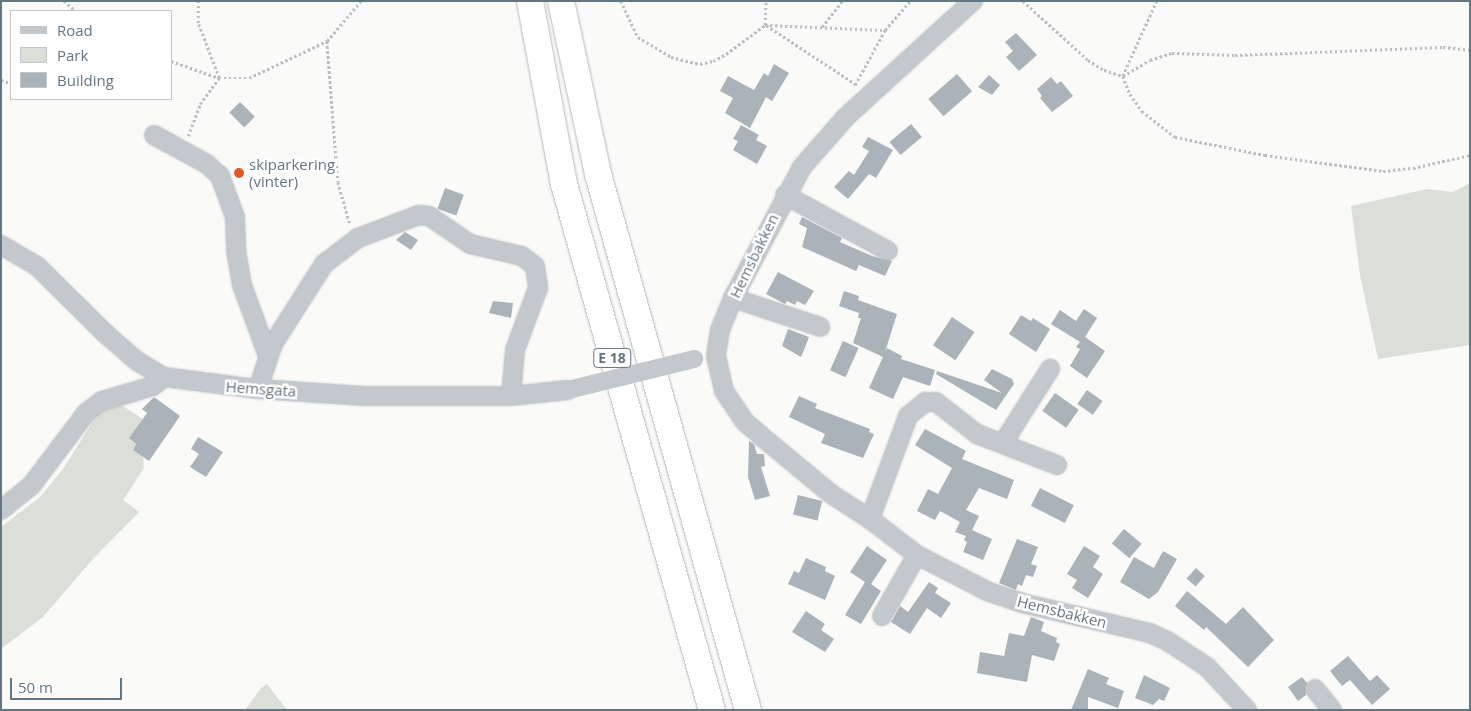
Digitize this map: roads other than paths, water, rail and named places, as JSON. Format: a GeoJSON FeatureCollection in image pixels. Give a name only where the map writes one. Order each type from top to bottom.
{"type":"FeatureCollection","features":[{"type":"Feature","properties":{"kind":"highway","name":"E 18"},"geometry":{"type":"LineString","coordinates":[[530,1],[564,184],[712,710]]}},
{"type":"Feature","properties":{"kind":"highway","name":"E 18"},"geometry":{"type":"LineString","coordinates":[[561,1],[598,174],[748,710]]}},
{"type":"Feature","properties":{"kind":"street","name":"Hemsbakken"},"geometry":{"type":"LineString","coordinates":[[973,1],[868,96],[816,149],[785,195],[733,298],[720,330],[716,356],[724,391],[744,421],[831,494],[870,519],[916,555],[962,581],[1005,597],[1163,639],[1206,667],[1247,710]]}},
{"type":"Feature","properties":{"kind":"street"},"geometry":{"type":"LineString","coordinates":[[154,134],[183,149],[220,176],[230,196],[235,217],[236,251],[242,285],[268,356]]}},
{"type":"Feature","properties":{"kind":"street"},"geometry":{"type":"LineString","coordinates":[[785,195],[888,251]]}},
{"type":"Feature","properties":{"kind":"street"},"geometry":{"type":"LineString","coordinates":[[258,389],[268,356],[324,264],[358,238],[400,220],[419,215],[429,216],[470,244],[529,260],[538,275],[538,288],[521,326],[515,350],[511,396]]}},
{"type":"Feature","properties":{"kind":"street","name":"Hemsgata"},"geometry":{"type":"LineString","coordinates":[[1,246],[37,266],[106,336],[137,361],[164,377],[258,389],[365,396],[511,396],[568,390],[694,359],[716,356]]}},
{"type":"Feature","properties":{"kind":"street"},"geometry":{"type":"LineString","coordinates":[[733,298],[820,327]]}},
{"type":"Feature","properties":{"kind":"street"},"geometry":{"type":"LineString","coordinates":[[1003,443],[1050,370]]}},
{"type":"Feature","properties":{"kind":"street"},"geometry":{"type":"LineString","coordinates":[[1,510],[31,486],[86,413],[102,401],[153,386],[164,377]]}},
{"type":"Feature","properties":{"kind":"street"},"geometry":{"type":"LineString","coordinates":[[870,519],[908,416],[925,402],[936,402],[977,434],[1057,465]]}},
{"type":"Feature","properties":{"kind":"street"},"geometry":{"type":"LineString","coordinates":[[882,616],[916,555]]}},
{"type":"Feature","properties":{"kind":"street"},"geometry":{"type":"LineString","coordinates":[[1315,689],[1332,710]]}},
{"type":"Feature","properties":{"kind":"place","name":"skiparkering (vinter)"},"geometry":{"type":"Point","coordinates":[239,173]}}]}
